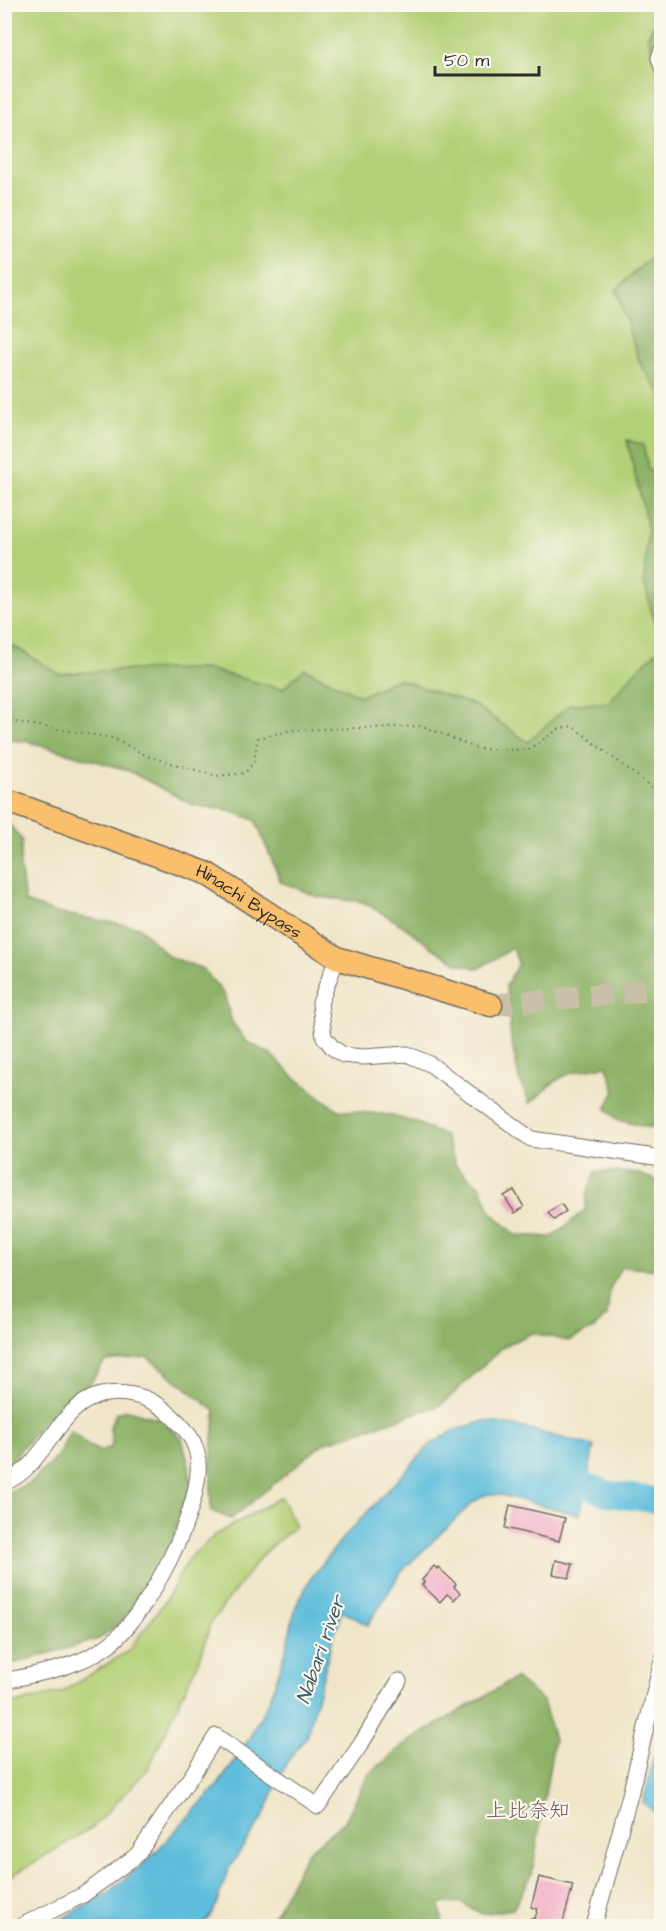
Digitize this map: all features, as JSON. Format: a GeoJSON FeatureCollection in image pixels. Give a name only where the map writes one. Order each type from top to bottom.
{"type":"FeatureCollection","features":[{"type":"Feature","properties":{"kind":"highway","name":"Hinachi Bypass"},"geometry":{"type":"LineString","coordinates":[[4,800],[206,873],[337,958],[491,1005]]}},
{"type":"Feature","properties":{"kind":"street"},"geometry":{"type":"LineString","coordinates":[[662,50],[659,58],[662,68]]}},
{"type":"Feature","properties":{"kind":"street"},"geometry":{"type":"LineString","coordinates":[[337,958],[320,1003],[324,1037],[343,1055],[363,1057],[406,1054],[422,1061],[531,1139],[662,1158]]}},
{"type":"Feature","properties":{"kind":"street"},"geometry":{"type":"LineString","coordinates":[[4,1483],[26,1469],[68,1417],[86,1402],[100,1395],[140,1396],[162,1408],[193,1440],[199,1465],[197,1490],[183,1533],[155,1586],[134,1619],[110,1645],[82,1662],[4,1681]]}},
{"type":"Feature","properties":{"kind":"street"},"geometry":{"type":"LineString","coordinates":[[594,1926],[630,1795],[662,1660]]}},
{"type":"Feature","properties":{"kind":"street"},"geometry":{"type":"LineString","coordinates":[[21,1926],[84,1895],[137,1855],[216,1736],[233,1750],[318,1806],[361,1744],[399,1681]]}},
{"type":"Feature","properties":{"kind":"path"},"geometry":{"type":"LineString","coordinates":[[4,720],[112,738],[150,756],[218,776],[245,773],[254,762],[258,738],[293,730],[423,726],[478,749],[527,750],[559,729],[572,726],[662,795]]}},
{"type":"Feature","properties":{"kind":"green space"},"geometry":{"type":"Polygon","coordinates":[[[4,5],[661,5],[661,14],[648,35],[661,81],[661,249],[616,290],[640,363],[661,394],[661,481],[648,469],[643,445],[627,440],[648,528],[644,581],[661,647],[608,703],[570,704],[528,742],[474,705],[398,679],[360,696],[305,669],[282,689],[207,669],[117,670],[59,674],[5,641],[4,5]]]}},
{"type":"Feature","properties":{"kind":"green space"},"geometry":{"type":"Polygon","coordinates":[[[661,14],[661,81],[648,35],[661,14]]]}},
{"type":"Feature","properties":{"kind":"green space"},"geometry":{"type":"Polygon","coordinates":[[[661,249],[661,394],[640,363],[616,290],[661,249]]]}},
{"type":"Feature","properties":{"kind":"green space"},"geometry":{"type":"Polygon","coordinates":[[[627,440],[643,445],[648,469],[662,481],[662,1116],[650,1128],[618,1120],[606,1109],[615,1091],[607,1066],[564,1076],[530,1104],[519,1079],[511,1039],[506,986],[518,963],[513,948],[478,969],[457,963],[402,925],[363,902],[318,897],[281,882],[255,820],[224,809],[195,806],[127,770],[26,741],[5,740],[5,641],[59,674],[117,670],[207,669],[282,689],[305,669],[360,696],[398,679],[474,705],[528,742],[570,704],[608,703],[661,647],[644,581],[648,528],[627,440]]]}},
{"type":"Feature","properties":{"kind":"green space"},"geometry":{"type":"Polygon","coordinates":[[[5,822],[22,840],[20,865],[25,902],[57,913],[139,927],[168,956],[203,969],[224,994],[232,1022],[247,1042],[271,1054],[294,1077],[338,1110],[390,1115],[419,1124],[445,1136],[456,1166],[481,1187],[490,1211],[516,1235],[552,1237],[585,1210],[587,1192],[596,1171],[636,1173],[661,1182],[661,1270],[621,1267],[610,1289],[607,1316],[593,1329],[568,1341],[532,1333],[504,1346],[441,1405],[324,1443],[231,1519],[211,1511],[215,1411],[147,1357],[105,1361],[89,1385],[70,1406],[45,1419],[5,1467],[5,822]]]}},
{"type":"Feature","properties":{"kind":"green space"},"geometry":{"type":"Polygon","coordinates":[[[127,1410],[160,1419],[182,1439],[189,1465],[191,1485],[174,1535],[146,1591],[122,1621],[99,1639],[5,1666],[5,1493],[30,1483],[57,1457],[70,1431],[99,1451],[112,1447],[110,1427],[116,1413],[127,1410]]]}},
{"type":"Feature","properties":{"kind":"green space"},"geometry":{"type":"Polygon","coordinates":[[[281,1497],[295,1526],[262,1555],[211,1622],[201,1655],[148,1769],[93,1827],[5,1880],[5,1706],[62,1692],[128,1651],[166,1600],[189,1558],[215,1535],[281,1497]]]}},
{"type":"Feature","properties":{"kind":"green space"},"geometry":{"type":"Polygon","coordinates":[[[515,1678],[543,1701],[554,1740],[532,1874],[513,1909],[482,1914],[460,1902],[440,1904],[443,1926],[262,1926],[277,1910],[307,1852],[345,1821],[368,1775],[408,1742],[515,1678]]]}},
{"type":"Feature","properties":{"kind":"water"},"geometry":{"type":"Polygon","coordinates":[[[484,1421],[515,1426],[594,1446],[580,1515],[501,1495],[487,1494],[473,1502],[401,1572],[368,1625],[342,1611],[307,1736],[287,1762],[263,1817],[229,1868],[213,1913],[201,1926],[50,1926],[109,1892],[149,1859],[218,1785],[244,1747],[269,1701],[285,1653],[296,1606],[311,1578],[342,1539],[431,1444],[455,1430],[484,1421]]]}},
{"type":"Feature","properties":{"kind":"water"},"geometry":{"type":"Polygon","coordinates":[[[661,1728],[661,1817],[643,1803],[661,1728]]]}},
{"type":"Feature","properties":{"kind":"building"},"geometry":{"type":"Polygon","coordinates":[[[514,1190],[524,1207],[515,1213],[504,1196],[514,1190]]]}},
{"type":"Feature","properties":{"kind":"building"},"geometry":{"type":"Polygon","coordinates":[[[561,1204],[566,1211],[554,1220],[548,1213],[561,1204]]]}},
{"type":"Feature","properties":{"kind":"building"},"geometry":{"type":"Polygon","coordinates":[[[510,1505],[565,1518],[559,1541],[505,1528],[510,1505]]]}},
{"type":"Feature","properties":{"kind":"building"},"geometry":{"type":"Polygon","coordinates":[[[556,1560],[573,1564],[569,1578],[553,1574],[556,1560]]]}},
{"type":"Feature","properties":{"kind":"building"},"geometry":{"type":"Polygon","coordinates":[[[434,1566],[456,1584],[454,1587],[460,1593],[454,1600],[447,1594],[440,1602],[422,1585],[424,1582],[422,1580],[434,1566]]]}},
{"type":"Feature","properties":{"kind":"building"},"geometry":{"type":"Polygon","coordinates":[[[539,1877],[573,1885],[562,1926],[507,1926],[535,1918],[538,1909],[531,1907],[539,1877]]]}},
{"type":"Feature","properties":{"kind":"waterway","name":"Nabari river"},"geometry":{"type":"LineString","coordinates":[[555,1474],[609,1494],[662,1501]]}},
{"type":"Feature","properties":{"kind":"tunnel"},"geometry":{"type":"LineString","coordinates":[[491,1005],[662,989]]}},
{"type":"Feature","properties":{"kind":"district","name":"上比奈知"},"geometry":{"type":"Point","coordinates":[528,1810]}}]}
